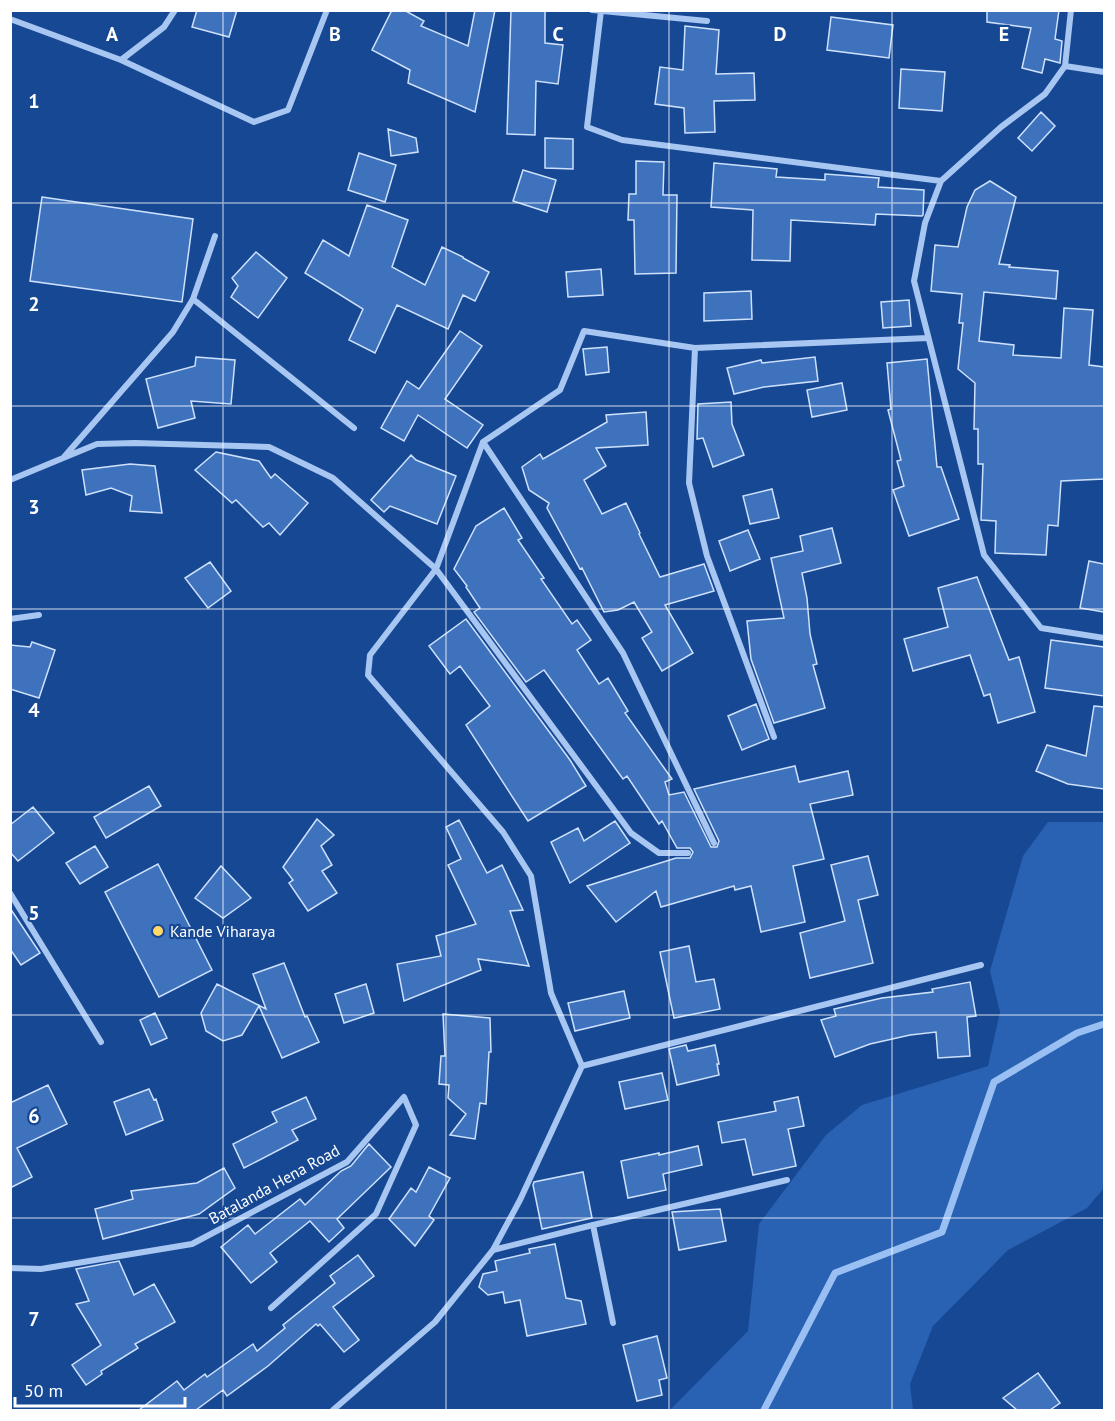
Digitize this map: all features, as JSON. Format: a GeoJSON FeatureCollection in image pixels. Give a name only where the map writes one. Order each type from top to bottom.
{"type":"FeatureCollection","features":[{"type":"Feature","properties":{"kind":"street"},"geometry":{"type":"LineString","coordinates":[[121,60],[164,27],[175,10]]}},
{"type":"Feature","properties":{"kind":"street"},"geometry":{"type":"LineString","coordinates":[[10,19],[121,60],[254,122],[288,110],[327,10]]}},
{"type":"Feature","properties":{"kind":"street"},"geometry":{"type":"LineString","coordinates":[[592,10],[706,21]]}},
{"type":"Feature","properties":{"kind":"street"},"geometry":{"type":"LineString","coordinates":[[1071,10],[1065,66],[1045,94],[1001,127],[941,181],[925,223],[914,281],[984,555],[1041,628],[1104,638]]}},
{"type":"Feature","properties":{"kind":"street"},"geometry":{"type":"LineString","coordinates":[[601,11],[587,127],[622,140],[941,181]]}},
{"type":"Feature","properties":{"kind":"street"},"geometry":{"type":"LineString","coordinates":[[1065,66],[1104,72]]}},
{"type":"Feature","properties":{"kind":"street"},"geometry":{"type":"LineString","coordinates":[[61,459],[173,332],[194,299],[215,236]]}},
{"type":"Feature","properties":{"kind":"street"},"geometry":{"type":"LineString","coordinates":[[194,299],[354,428]]}},
{"type":"Feature","properties":{"kind":"street"},"geometry":{"type":"LineString","coordinates":[[333,1410],[435,1322],[493,1250],[520,1200],[582,1066],[550,993],[531,876],[503,832],[368,675],[370,655],[436,569],[483,441],[560,390],[584,331],[695,348],[928,338]]}},
{"type":"Feature","properties":{"kind":"street"},"geometry":{"type":"LineString","coordinates":[[695,348],[689,483],[707,556],[774,737]]}},
{"type":"Feature","properties":{"kind":"street"},"geometry":{"type":"LineString","coordinates":[[483,441],[623,653],[714,843]]}},
{"type":"Feature","properties":{"kind":"street"},"geometry":{"type":"LineString","coordinates":[[10,480],[97,444],[135,443],[269,447],[333,478],[436,569],[631,833],[659,854],[688,854]]}},
{"type":"Feature","properties":{"kind":"street"},"geometry":{"type":"LineString","coordinates":[[10,619],[39,615]]}},
{"type":"Feature","properties":{"kind":"street"},"geometry":{"type":"LineString","coordinates":[[10,893],[101,1042]]}},
{"type":"Feature","properties":{"kind":"street"},"geometry":{"type":"LineString","coordinates":[[582,1066],[981,965]]}},
{"type":"Feature","properties":{"kind":"street","name":"Batalanda Hena Road"},"geometry":{"type":"LineString","coordinates":[[10,1268],[41,1269],[192,1244],[347,1162],[404,1097],[416,1125],[376,1214],[272,1308]]}},
{"type":"Feature","properties":{"kind":"street"},"geometry":{"type":"LineString","coordinates":[[493,1250],[787,1180]]}},
{"type":"Feature","properties":{"kind":"street"},"geometry":{"type":"LineString","coordinates":[[593,1225],[613,1323]]}},
{"type":"Feature","properties":{"kind":"shaded area"},"geometry":{"type":"Polygon","coordinates":[[[1048,822],[1104,822],[1104,1188],[1087,1208],[1008,1250],[933,1326],[910,1384],[913,1410],[670,1410],[748,1331],[759,1224],[826,1135],[862,1105],[988,1066],[1000,1012],[990,971],[1023,856],[1048,822]]]}},
{"type":"Feature","properties":{"kind":"building"},"geometry":{"type":"Polygon","coordinates":[[[197,10],[237,10],[229,37],[192,27],[197,10]]]}},
{"type":"Feature","properties":{"kind":"building"},"geometry":{"type":"Polygon","coordinates":[[[392,10],[404,10],[424,21],[421,26],[468,46],[475,10],[495,10],[475,112],[408,83],[410,70],[372,50],[392,10]]]}},
{"type":"Feature","properties":{"kind":"building"},"geometry":{"type":"Polygon","coordinates":[[[511,10],[545,10],[545,43],[563,45],[558,84],[536,81],[535,135],[507,134],[511,10]]]}},
{"type":"Feature","properties":{"kind":"building"},"geometry":{"type":"Polygon","coordinates":[[[987,10],[1059,10],[1055,39],[1062,41],[1060,63],[1045,59],[1042,73],[1022,68],[1031,28],[987,22],[987,10]]]}},
{"type":"Feature","properties":{"kind":"building"},"geometry":{"type":"Polygon","coordinates":[[[831,17],[893,25],[889,58],[827,50],[831,17]]]}},
{"type":"Feature","properties":{"kind":"building"},"geometry":{"type":"Polygon","coordinates":[[[685,26],[719,30],[716,74],[754,73],[755,100],[714,101],[715,132],[685,133],[684,108],[655,104],[660,67],[683,70],[685,26]]]}},
{"type":"Feature","properties":{"kind":"building"},"geometry":{"type":"Polygon","coordinates":[[[901,69],[945,72],[942,111],[899,108],[901,69]]]}},
{"type":"Feature","properties":{"kind":"building"},"geometry":{"type":"Polygon","coordinates":[[[1041,112],[1055,126],[1032,151],[1018,138],[1041,112]]]}},
{"type":"Feature","properties":{"kind":"building"},"geometry":{"type":"Polygon","coordinates":[[[388,129],[416,138],[418,152],[391,156],[388,129]]]}},
{"type":"Feature","properties":{"kind":"building"},"geometry":{"type":"Polygon","coordinates":[[[545,138],[573,139],[573,169],[545,168],[545,138]]]}},
{"type":"Feature","properties":{"kind":"building"},"geometry":{"type":"Polygon","coordinates":[[[359,153],[396,165],[385,202],[348,190],[359,153]]]}},
{"type":"Feature","properties":{"kind":"building"},"geometry":{"type":"Polygon","coordinates":[[[636,161],[664,162],[663,195],[677,195],[676,273],[635,274],[634,220],[628,220],[629,194],[636,194],[636,161]]]}},
{"type":"Feature","properties":{"kind":"building"},"geometry":{"type":"Polygon","coordinates":[[[714,163],[777,169],[776,177],[825,180],[825,174],[879,178],[878,187],[924,190],[923,215],[876,214],[875,225],[791,220],[790,261],[752,260],[753,210],[711,207],[714,163]]]}},
{"type":"Feature","properties":{"kind":"building"},"geometry":{"type":"Polygon","coordinates":[[[523,170],[556,180],[547,212],[513,201],[523,170]]]}},
{"type":"Feature","properties":{"kind":"building"},"geometry":{"type":"Polygon","coordinates":[[[990,181],[1016,197],[999,264],[1010,265],[1009,267],[1058,271],[1056,299],[984,292],[979,341],[1014,345],[1013,355],[1061,358],[1064,308],[1093,310],[1089,365],[1104,367],[1104,479],[1061,481],[1058,526],[1048,525],[1046,555],[995,553],[996,521],[981,520],[983,464],[978,464],[978,429],[974,429],[975,383],[958,369],[963,323],[959,323],[962,294],[931,291],[935,245],[958,247],[967,207],[975,190],[990,181]]]}},
{"type":"Feature","properties":{"kind":"building"},"geometry":{"type":"Polygon","coordinates":[[[42,197],[193,219],[182,302],[30,281],[42,197]]]}},
{"type":"Feature","properties":{"kind":"building"},"geometry":{"type":"Polygon","coordinates":[[[367,205],[408,220],[392,267],[425,285],[442,247],[489,272],[475,301],[463,295],[448,329],[397,305],[375,353],[349,340],[363,309],[305,273],[323,240],[349,256],[367,205]]]}},
{"type":"Feature","properties":{"kind":"building"},"geometry":{"type":"Polygon","coordinates":[[[256,252],[287,278],[258,318],[231,297],[238,286],[232,278],[256,252]]]}},
{"type":"Feature","properties":{"kind":"building"},"geometry":{"type":"Polygon","coordinates":[[[601,269],[603,295],[568,297],[566,272],[601,269]]]}},
{"type":"Feature","properties":{"kind":"building"},"geometry":{"type":"Polygon","coordinates":[[[751,291],[752,319],[704,321],[704,293],[751,291]]]}},
{"type":"Feature","properties":{"kind":"building"},"geometry":{"type":"Polygon","coordinates":[[[909,300],[911,326],[883,328],[881,302],[909,300]]]}},
{"type":"Feature","properties":{"kind":"building"},"geometry":{"type":"Polygon","coordinates":[[[460,331],[482,346],[445,399],[483,425],[467,448],[418,415],[404,441],[381,428],[407,381],[419,389],[460,331]]]}},
{"type":"Feature","properties":{"kind":"building"},"geometry":{"type":"Polygon","coordinates":[[[607,347],[609,372],[586,375],[583,349],[607,347]]]}},
{"type":"Feature","properties":{"kind":"building"},"geometry":{"type":"Polygon","coordinates":[[[196,357],[235,360],[231,404],[191,401],[195,418],[158,428],[146,379],[195,366],[196,357]]]}},
{"type":"Feature","properties":{"kind":"building"},"geometry":{"type":"Polygon","coordinates":[[[815,357],[818,381],[764,387],[734,394],[727,368],[761,360],[762,363],[815,357]]]}},
{"type":"Feature","properties":{"kind":"building"},"geometry":{"type":"Polygon","coordinates":[[[927,359],[937,467],[941,467],[959,519],[909,536],[893,490],[904,486],[897,461],[901,460],[888,410],[891,409],[887,363],[927,359]]]}},
{"type":"Feature","properties":{"kind":"building"},"geometry":{"type":"Polygon","coordinates":[[[842,383],[847,410],[812,417],[807,390],[842,383]]]}},
{"type":"Feature","properties":{"kind":"building"},"geometry":{"type":"Polygon","coordinates":[[[731,402],[732,424],[744,455],[713,467],[703,438],[697,439],[698,404],[731,402]]]}},
{"type":"Feature","properties":{"kind":"building"},"geometry":{"type":"Polygon","coordinates":[[[646,412],[648,445],[596,448],[606,466],[584,480],[602,514],[626,503],[660,577],[704,564],[714,591],[665,605],[693,653],[662,671],[642,638],[652,632],[634,602],[618,610],[604,612],[582,568],[580,569],[547,508],[549,503],[529,490],[522,467],[540,454],[543,459],[607,422],[606,415],[646,412]]]}},
{"type":"Feature","properties":{"kind":"building"},"geometry":{"type":"Polygon","coordinates":[[[216,452],[259,461],[271,478],[275,474],[308,503],[280,535],[269,523],[263,527],[236,500],[232,503],[195,470],[216,452]]]}},
{"type":"Feature","properties":{"kind":"building"},"geometry":{"type":"Polygon","coordinates":[[[411,455],[416,460],[456,476],[437,524],[390,506],[384,512],[371,500],[411,455]]]}},
{"type":"Feature","properties":{"kind":"building"},"geometry":{"type":"Polygon","coordinates":[[[130,464],[155,466],[162,513],[130,511],[132,496],[111,488],[86,495],[82,470],[130,464]]]}},
{"type":"Feature","properties":{"kind":"building"},"geometry":{"type":"Polygon","coordinates":[[[772,489],[779,518],[750,524],[743,496],[772,489]]]}},
{"type":"Feature","properties":{"kind":"building"},"geometry":{"type":"Polygon","coordinates":[[[504,508],[522,538],[518,540],[544,578],[541,579],[572,624],[577,620],[591,640],[577,650],[599,684],[608,678],[628,711],[625,713],[672,779],[665,782],[669,795],[684,792],[711,847],[717,847],[719,841],[694,789],[795,766],[799,782],[848,771],[853,795],[810,804],[824,859],[793,866],[805,922],[761,932],[751,886],[735,890],[734,886],[661,907],[656,891],[616,922],[587,886],[676,858],[690,858],[693,852],[690,848],[677,848],[662,821],[659,824],[627,776],[623,779],[544,670],[526,682],[474,612],[480,608],[454,569],[476,526],[504,508]]]}},
{"type":"Feature","properties":{"kind":"building"},"geometry":{"type":"Polygon","coordinates":[[[832,528],[841,563],[802,573],[810,634],[817,664],[813,665],[825,708],[774,723],[751,659],[747,621],[784,618],[771,558],[803,551],[800,536],[832,528]]]}},
{"type":"Feature","properties":{"kind":"building"},"geometry":{"type":"Polygon","coordinates":[[[748,530],[760,559],[730,571],[719,541],[748,530]]]}},
{"type":"Feature","properties":{"kind":"building"},"geometry":{"type":"Polygon","coordinates":[[[1089,561],[1104,564],[1104,612],[1080,608],[1089,561]]]}},
{"type":"Feature","properties":{"kind":"building"},"geometry":{"type":"Polygon","coordinates":[[[210,562],[231,591],[208,608],[185,578],[210,562]]]}},
{"type":"Feature","properties":{"kind":"building"},"geometry":{"type":"Polygon","coordinates":[[[977,577],[1009,660],[1019,657],[1035,712],[998,723],[990,694],[984,696],[970,655],[913,671],[904,639],[948,627],[938,588],[977,577]]]}},
{"type":"Feature","properties":{"kind":"building"},"geometry":{"type":"Polygon","coordinates":[[[466,619],[570,760],[586,786],[528,821],[466,725],[490,706],[460,666],[450,674],[429,646],[466,619]]]}},
{"type":"Feature","properties":{"kind":"building"},"geometry":{"type":"Polygon","coordinates":[[[1051,640],[1104,647],[1104,696],[1045,688],[1051,640]]]}},
{"type":"Feature","properties":{"kind":"building"},"geometry":{"type":"Polygon","coordinates":[[[32,642],[55,650],[39,698],[10,689],[10,645],[30,647],[32,642]]]}},
{"type":"Feature","properties":{"kind":"building"},"geometry":{"type":"Polygon","coordinates":[[[756,704],[769,739],[742,750],[728,716],[756,704]]]}},
{"type":"Feature","properties":{"kind":"building"},"geometry":{"type":"Polygon","coordinates":[[[1094,706],[1104,707],[1104,789],[1068,784],[1036,771],[1047,745],[1086,756],[1094,706]]]}},
{"type":"Feature","properties":{"kind":"building"},"geometry":{"type":"Polygon","coordinates":[[[149,786],[161,806],[106,838],[94,817],[149,786]]]}},
{"type":"Feature","properties":{"kind":"building"},"geometry":{"type":"Polygon","coordinates":[[[33,807],[54,833],[18,861],[10,852],[10,825],[33,807]]]}},
{"type":"Feature","properties":{"kind":"building"},"geometry":{"type":"Polygon","coordinates":[[[317,819],[334,835],[321,846],[332,865],[322,871],[337,893],[308,911],[289,883],[293,880],[283,867],[317,819]]]}},
{"type":"Feature","properties":{"kind":"building"},"geometry":{"type":"Polygon","coordinates":[[[459,820],[487,873],[502,865],[523,910],[510,911],[529,966],[478,959],[481,970],[404,1001],[397,964],[441,956],[436,936],[476,924],[448,865],[461,859],[446,827],[459,820]]]}},
{"type":"Feature","properties":{"kind":"building"},"geometry":{"type":"Polygon","coordinates":[[[615,821],[630,843],[570,883],[551,842],[578,828],[584,841],[615,821]]]}},
{"type":"Feature","properties":{"kind":"building"},"geometry":{"type":"Polygon","coordinates":[[[95,846],[108,867],[80,884],[66,863],[95,846]]]}},
{"type":"Feature","properties":{"kind":"building"},"geometry":{"type":"Polygon","coordinates":[[[868,856],[878,895],[858,900],[873,963],[810,978],[800,933],[845,921],[831,865],[868,856]]]}},
{"type":"Feature","properties":{"kind":"building","name":"Kande Viharaya"},"geometry":{"type":"Polygon","coordinates":[[[158,864],[212,970],[159,997],[105,892],[158,864]]]}},
{"type":"Feature","properties":{"kind":"building"},"geometry":{"type":"Polygon","coordinates":[[[221,866],[251,898],[223,918],[195,898],[221,866]]]}},
{"type":"Feature","properties":{"kind":"building"},"geometry":{"type":"Polygon","coordinates":[[[10,908],[40,953],[21,965],[10,949],[10,908]]]}},
{"type":"Feature","properties":{"kind":"building"},"geometry":{"type":"Polygon","coordinates":[[[689,946],[696,982],[714,979],[720,1009],[674,1018],[660,952],[689,946]]]}},
{"type":"Feature","properties":{"kind":"building"},"geometry":{"type":"Polygon","coordinates":[[[284,963],[305,1017],[307,1016],[319,1042],[282,1058],[259,1006],[242,1035],[223,1041],[206,1031],[201,1013],[217,984],[266,1009],[253,974],[284,963]]]}},
{"type":"Feature","properties":{"kind":"building"},"geometry":{"type":"Polygon","coordinates":[[[970,982],[976,1016],[967,1017],[970,1056],[938,1058],[936,1032],[870,1044],[835,1057],[821,1020],[836,1016],[834,1009],[882,998],[933,992],[932,989],[970,982]]]}},
{"type":"Feature","properties":{"kind":"building"},"geometry":{"type":"Polygon","coordinates":[[[366,984],[374,1013],[344,1023],[335,994],[366,984]]]}},
{"type":"Feature","properties":{"kind":"building"},"geometry":{"type":"Polygon","coordinates":[[[624,991],[630,1018],[575,1031],[568,1003],[624,991]]]}},
{"type":"Feature","properties":{"kind":"building"},"geometry":{"type":"Polygon","coordinates":[[[155,1013],[167,1038],[151,1045],[140,1020],[155,1013]]]}},
{"type":"Feature","properties":{"kind":"building"},"geometry":{"type":"Polygon","coordinates":[[[443,1014],[490,1018],[491,1052],[489,1052],[486,1104],[480,1103],[475,1139],[450,1135],[466,1114],[448,1098],[449,1085],[439,1084],[441,1056],[445,1056],[443,1014]]]}},
{"type":"Feature","properties":{"kind":"building"},"geometry":{"type":"Polygon","coordinates":[[[686,1045],[688,1051],[715,1045],[719,1075],[677,1085],[669,1049],[686,1045]]]}},
{"type":"Feature","properties":{"kind":"building"},"geometry":{"type":"Polygon","coordinates":[[[662,1073],[668,1100],[625,1109],[619,1082],[662,1073]]]}},
{"type":"Feature","properties":{"kind":"building"},"geometry":{"type":"Polygon","coordinates":[[[48,1085],[67,1124],[17,1148],[32,1177],[10,1188],[10,1103],[48,1085]]]}},
{"type":"Feature","properties":{"kind":"building"},"geometry":{"type":"Polygon","coordinates":[[[149,1089],[154,1100],[156,1099],[163,1120],[126,1135],[114,1102],[149,1089]]]}},
{"type":"Feature","properties":{"kind":"building"},"geometry":{"type":"Polygon","coordinates":[[[306,1097],[316,1119],[292,1130],[298,1140],[244,1168],[233,1144],[277,1122],[272,1112],[306,1097]]]}},
{"type":"Feature","properties":{"kind":"building"},"geometry":{"type":"Polygon","coordinates":[[[798,1097],[804,1126],[788,1129],[796,1166],[753,1175],[745,1139],[722,1143],[718,1122],[776,1111],[774,1102],[798,1097]]]}},
{"type":"Feature","properties":{"kind":"building"},"geometry":{"type":"Polygon","coordinates":[[[369,1144],[391,1167],[337,1219],[344,1228],[329,1242],[310,1221],[270,1253],[277,1262],[251,1283],[221,1247],[248,1225],[255,1234],[300,1199],[305,1205],[341,1171],[351,1166],[369,1144]]]}},
{"type":"Feature","properties":{"kind":"building"},"geometry":{"type":"Polygon","coordinates":[[[698,1146],[702,1165],[663,1174],[666,1190],[628,1198],[621,1161],[698,1146]]]}},
{"type":"Feature","properties":{"kind":"building"},"geometry":{"type":"Polygon","coordinates":[[[429,1167],[450,1178],[429,1216],[434,1220],[415,1246],[389,1219],[411,1188],[416,1192],[429,1167]]]}},
{"type":"Feature","properties":{"kind":"building"},"geometry":{"type":"Polygon","coordinates":[[[224,1168],[235,1188],[199,1214],[103,1239],[95,1209],[133,1199],[131,1191],[197,1183],[224,1168]]]}},
{"type":"Feature","properties":{"kind":"building"},"geometry":{"type":"Polygon","coordinates":[[[583,1172],[592,1218],[542,1229],[534,1182],[583,1172]]]}},
{"type":"Feature","properties":{"kind":"building"},"geometry":{"type":"Polygon","coordinates":[[[720,1209],[726,1241],[679,1250],[672,1212],[720,1209]]]}},
{"type":"Feature","properties":{"kind":"building"},"geometry":{"type":"Polygon","coordinates":[[[555,1244],[566,1298],[581,1301],[586,1324],[527,1336],[520,1300],[505,1303],[503,1292],[488,1295],[479,1287],[483,1274],[497,1271],[495,1261],[530,1253],[529,1249],[555,1244]]]}},
{"type":"Feature","properties":{"kind":"building"},"geometry":{"type":"Polygon","coordinates":[[[358,1255],[374,1276],[333,1307],[359,1340],[344,1352],[320,1324],[318,1326],[316,1324],[268,1366],[227,1396],[223,1390],[196,1410],[139,1410],[177,1381],[184,1390],[205,1374],[207,1377],[253,1344],[257,1351],[285,1328],[283,1325],[335,1283],[330,1276],[358,1255]]]}},
{"type":"Feature","properties":{"kind":"building"},"geometry":{"type":"Polygon","coordinates":[[[119,1261],[134,1295],[154,1284],[175,1322],[135,1344],[138,1348],[101,1371],[102,1374],[86,1385],[72,1365],[101,1345],[76,1304],[89,1301],[76,1269],[119,1261]]]}},
{"type":"Feature","properties":{"kind":"building"},"geometry":{"type":"Polygon","coordinates":[[[657,1336],[667,1378],[659,1380],[662,1395],[637,1401],[623,1345],[657,1336]]]}},
{"type":"Feature","properties":{"kind":"building"},"geometry":{"type":"Polygon","coordinates":[[[1038,1373],[1060,1403],[1050,1410],[1017,1410],[1003,1398],[1038,1373]]]}},
{"type":"Feature","properties":{"kind":"waterway"},"geometry":{"type":"LineString","coordinates":[[764,1410],[835,1273],[942,1232],[994,1082],[1077,1033],[1104,1024]]}},
{"type":"Feature","properties":{"kind":"place","name":"Kande Viharaya"},"geometry":{"type":"Point","coordinates":[158,931]}}]}
